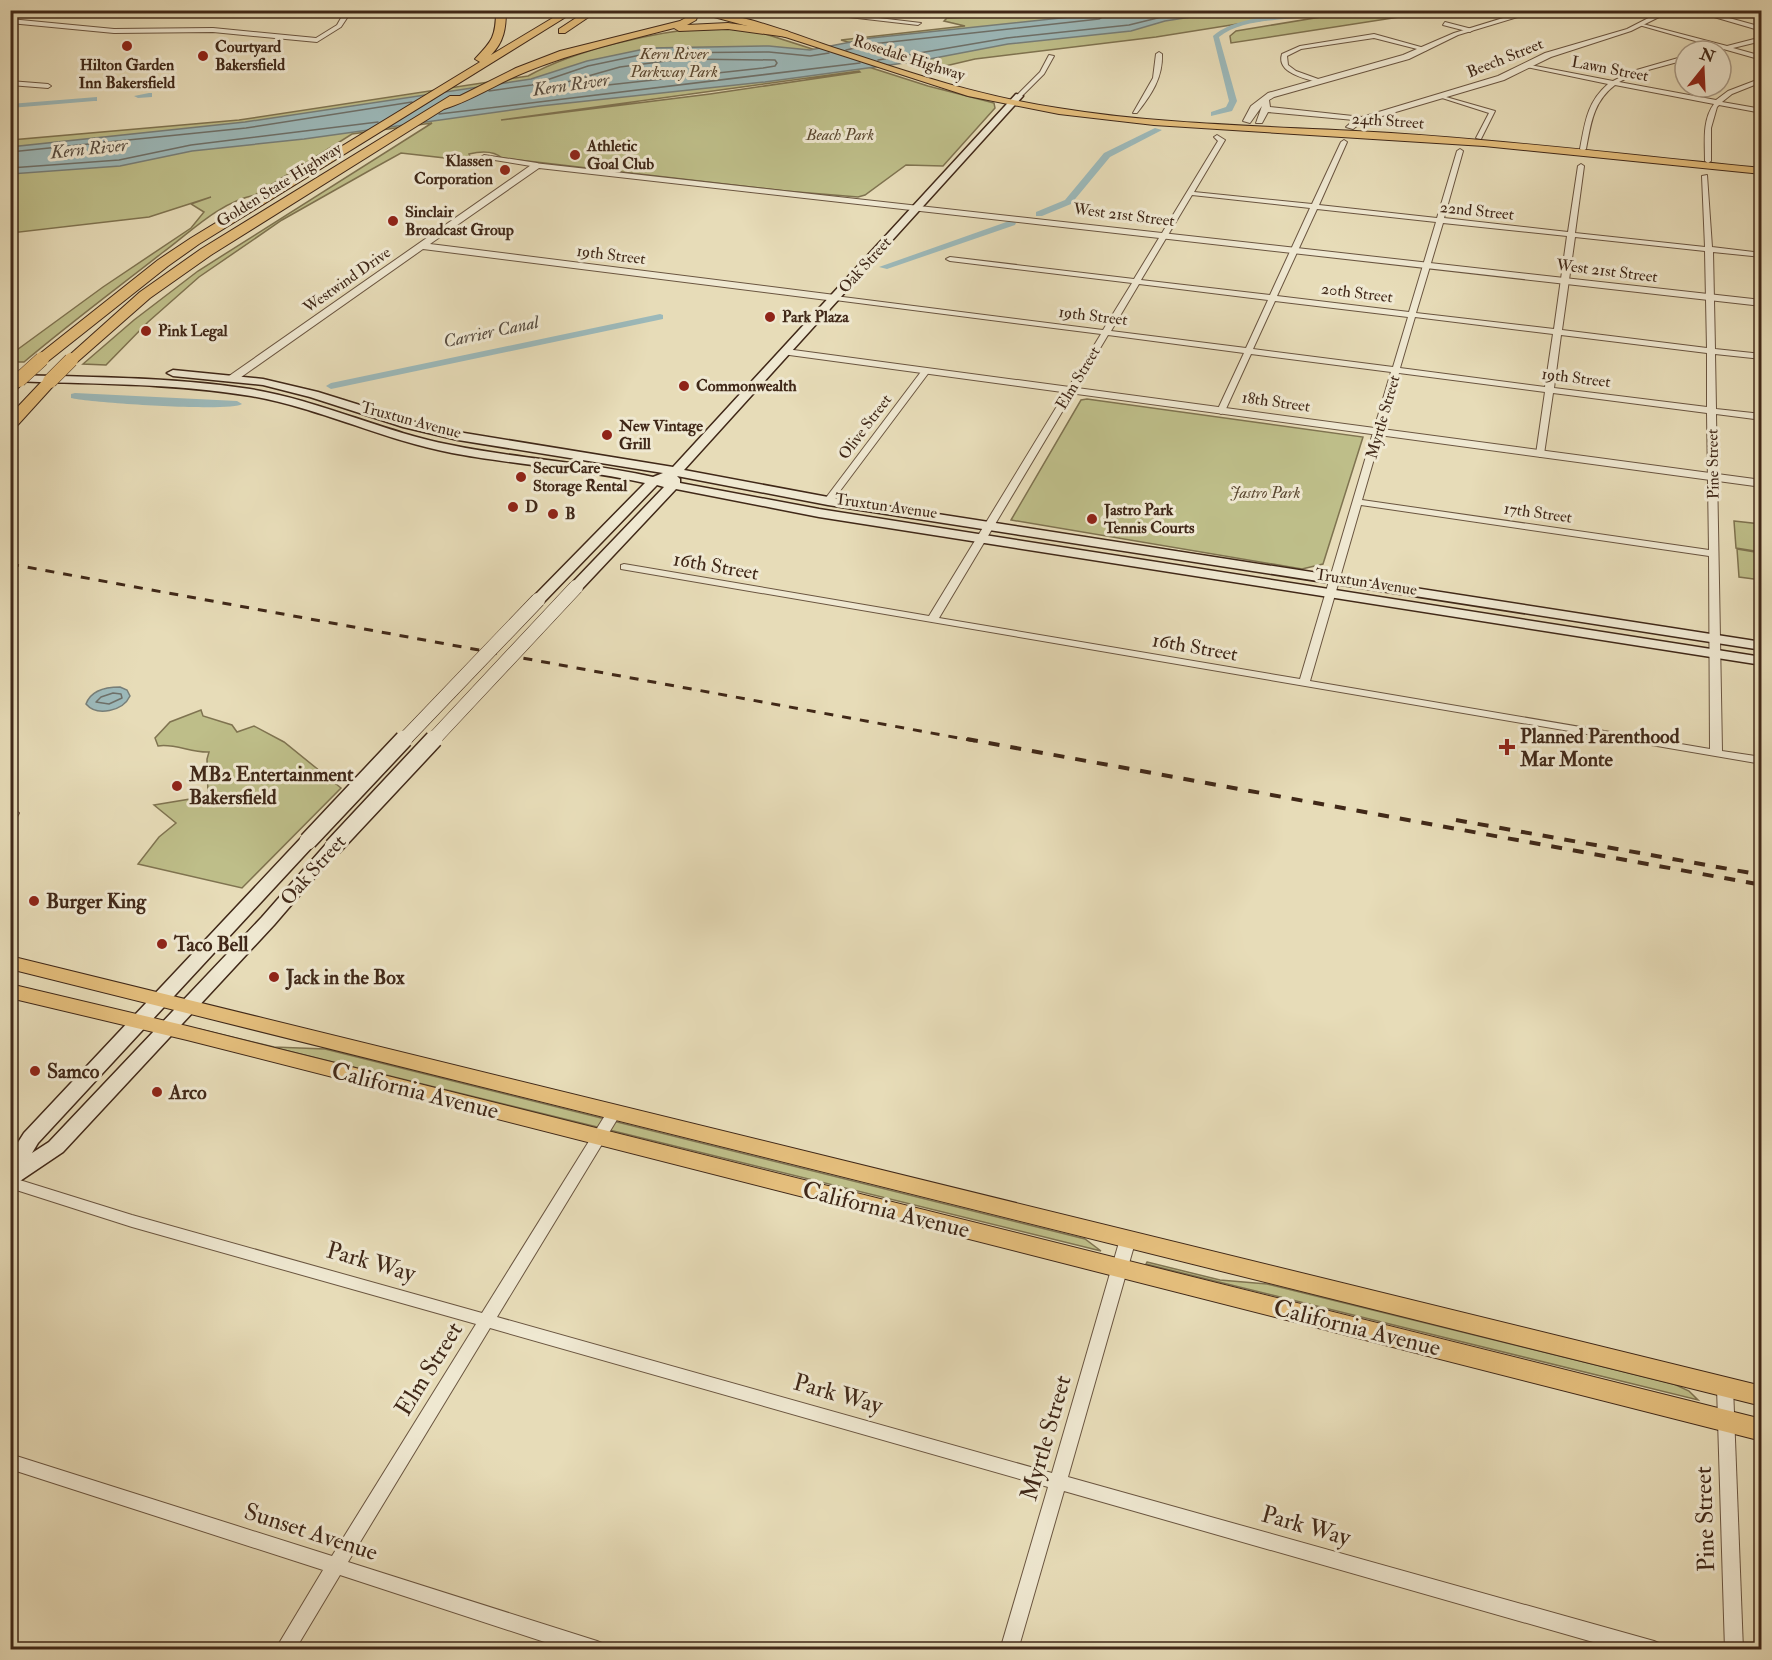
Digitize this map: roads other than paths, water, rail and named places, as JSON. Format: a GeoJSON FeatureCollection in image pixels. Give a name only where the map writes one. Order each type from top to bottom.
{"type":"FeatureCollection","features":[{"type":"Feature","properties":{"kind":"highway"},"geometry":{"type":"LineString","coordinates":[[449,85],[497,44],[501,10]]}},
{"type":"Feature","properties":{"kind":"highway"},"geometry":{"type":"LineString","coordinates":[[547,26],[568,10]]}},
{"type":"Feature","properties":{"kind":"highway","name":"Golden State Highway"},"geometry":{"type":"LineString","coordinates":[[14,382],[163,263],[370,132],[573,10]]}},
{"type":"Feature","properties":{"kind":"highway"},"geometry":{"type":"LineString","coordinates":[[555,35],[595,10]]}},
{"type":"Feature","properties":{"kind":"highway"},"geometry":{"type":"LineString","coordinates":[[442,106],[464,98],[518,65],[689,21],[695,11]]}},
{"type":"Feature","properties":{"kind":"highway"},"geometry":{"type":"LineString","coordinates":[[658,30],[728,26],[787,34]]}},
{"type":"Feature","properties":{"kind":"highway","name":"Golden State Highway"},"geometry":{"type":"LineString","coordinates":[[10,425],[71,360],[115,320],[175,273],[239,230],[495,72],[518,65]]}},
{"type":"Feature","properties":{"kind":"main road"},"geometry":{"type":"LineString","coordinates":[[709,10],[722,17]]}},
{"type":"Feature","properties":{"kind":"main road","name":"Rosedale Highway"},"geometry":{"type":"LineString","coordinates":[[731,10],[823,39],[969,93],[1016,99]]}},
{"type":"Feature","properties":{"kind":"main road","name":"Rosedale Highway"},"geometry":{"type":"LineString","coordinates":[[695,11],[787,34],[903,68],[966,81]]}},
{"type":"Feature","properties":{"kind":"main road","name":"Rosedale Highway"},"geometry":{"type":"LineString","coordinates":[[977,84],[1016,99]]}},
{"type":"Feature","properties":{"kind":"main road","name":"24th Street"},"geometry":{"type":"LineString","coordinates":[[1016,99],[1135,112],[1479,138],[1761,166]]}},
{"type":"Feature","properties":{"kind":"main road","name":"24th Street"},"geometry":{"type":"LineString","coordinates":[[1016,99],[1126,120],[1433,139],[1761,171]]}},
{"type":"Feature","properties":{"kind":"main road","name":"Oak Street"},"geometry":{"type":"LineString","coordinates":[[10,1180],[56,1147],[167,1029],[333,847],[606,555],[786,352],[1016,99]]}},
{"type":"Feature","properties":{"kind":"main road"},"geometry":{"type":"LineString","coordinates":[[1292,131],[1339,130],[1350,127]]}},
{"type":"Feature","properties":{"kind":"main road","name":"Truxtun Avenue"},"geometry":{"type":"LineString","coordinates":[[10,367],[148,372],[233,378],[314,394],[407,424],[458,436],[618,461],[674,479],[819,513],[987,531],[1335,579],[1761,646]]}},
{"type":"Feature","properties":{"kind":"main road","name":"Truxtun Avenue"},"geometry":{"type":"LineString","coordinates":[[14,382],[176,384],[251,393],[297,403],[417,442],[654,481],[674,479],[828,501],[1332,594],[1761,661]]}},
{"type":"Feature","properties":{"kind":"main road"},"geometry":{"type":"LineString","coordinates":[[297,403],[315,401],[421,433],[458,436]]}},
{"type":"Feature","properties":{"kind":"main road","name":"Oak Street"},"geometry":{"type":"LineString","coordinates":[[10,1173],[31,1138],[138,1021],[442,699],[654,481]]}},
{"type":"Feature","properties":{"kind":"main road","name":"California Avenue"},"geometry":{"type":"LineString","coordinates":[[10,962],[1761,1396]]}},
{"type":"Feature","properties":{"kind":"main road","name":"California Avenue"},"geometry":{"type":"LineString","coordinates":[[10,990],[1761,1430]]}},
{"type":"Feature","properties":{"kind":"street"},"geometry":{"type":"LineString","coordinates":[[10,21],[103,31],[213,30],[317,40],[339,26],[344,18],[344,10]]}},
{"type":"Feature","properties":{"kind":"street"},"geometry":{"type":"LineString","coordinates":[[790,10],[918,23]]}},
{"type":"Feature","properties":{"kind":"street"},"geometry":{"type":"LineString","coordinates":[[1247,121],[1254,108],[1275,93],[1406,57],[1470,30],[1538,10]]}},
{"type":"Feature","properties":{"kind":"street","name":"Beech Street"},"geometry":{"type":"LineString","coordinates":[[1350,127],[1354,122],[1363,119],[1500,78],[1548,55],[1641,24],[1670,10]]}},
{"type":"Feature","properties":{"kind":"street"},"geometry":{"type":"LineString","coordinates":[[1692,10],[1761,29]]}},
{"type":"Feature","properties":{"kind":"street"},"geometry":{"type":"LineString","coordinates":[[1445,24],[1470,30]]}},
{"type":"Feature","properties":{"kind":"street"},"geometry":{"type":"LineString","coordinates":[[1641,24],[1694,39]]}},
{"type":"Feature","properties":{"kind":"street"},"geometry":{"type":"LineString","coordinates":[[1319,81],[1289,69],[1283,60],[1284,55],[1300,48],[1374,36],[1425,49]]}},
{"type":"Feature","properties":{"kind":"street"},"geometry":{"type":"LineString","coordinates":[[1733,46],[1761,39]]}},
{"type":"Feature","properties":{"kind":"street"},"geometry":{"type":"LineString","coordinates":[[1733,50],[1761,58]]}},
{"type":"Feature","properties":{"kind":"street"},"geometry":{"type":"LineString","coordinates":[[1135,112],[1156,82],[1160,65],[1159,54]]}},
{"type":"Feature","properties":{"kind":"street","name":"Oak Street"},"geometry":{"type":"LineString","coordinates":[[1016,99],[1041,73],[1051,56]]}},
{"type":"Feature","properties":{"kind":"street"},"geometry":{"type":"LineString","coordinates":[[1583,148],[1593,103],[1603,91],[1614,83],[1646,69],[1673,61]]}},
{"type":"Feature","properties":{"kind":"street","name":"Lawn Street"},"geometry":{"type":"LineString","coordinates":[[1525,66],[1761,111]]}},
{"type":"Feature","properties":{"kind":"street"},"geometry":{"type":"LineString","coordinates":[[1708,161],[1707,121],[1718,102],[1731,93],[1761,80]]}},
{"type":"Feature","properties":{"kind":"street"},"geometry":{"type":"LineString","coordinates":[[10,83],[48,86]]}},
{"type":"Feature","properties":{"kind":"street"},"geometry":{"type":"LineString","coordinates":[[1441,96],[1493,112],[1479,138]]}},
{"type":"Feature","properties":{"kind":"street"},"geometry":{"type":"LineString","coordinates":[[1259,121],[1266,109],[1265,99]]}},
{"type":"Feature","properties":{"kind":"street"},"geometry":{"type":"LineString","coordinates":[[1266,109],[1363,119]]}},
{"type":"Feature","properties":{"kind":"street","name":"Elm Street"},"geometry":{"type":"LineString","coordinates":[[932,620],[1222,140],[1217,137]]}},
{"type":"Feature","properties":{"kind":"street"},"geometry":{"type":"LineString","coordinates":[[1221,411],[1344,142]]}},
{"type":"Feature","properties":{"kind":"street","name":"Myrtle Street"},"geometry":{"type":"LineString","coordinates":[[1304,683],[1332,594],[1460,151]]}},
{"type":"Feature","properties":{"kind":"street","name":"West 21st Street"},"geometry":{"type":"LineString","coordinates":[[484,156],[537,165],[1761,303]]}},
{"type":"Feature","properties":{"kind":"street","name":"Westwind Drive"},"geometry":{"type":"LineString","coordinates":[[233,378],[537,165]]}},
{"type":"Feature","properties":{"kind":"street"},"geometry":{"type":"LineString","coordinates":[[1540,454],[1581,166]]}},
{"type":"Feature","properties":{"kind":"street","name":"Pine Street"},"geometry":{"type":"LineString","coordinates":[[1705,176],[1711,297],[1716,753]]}},
{"type":"Feature","properties":{"kind":"street","name":"22nd Street"},"geometry":{"type":"LineString","coordinates":[[1189,193],[1761,255]]}},
{"type":"Feature","properties":{"kind":"street","name":"19th Street"},"geometry":{"type":"LineString","coordinates":[[422,246],[1761,417]]}},
{"type":"Feature","properties":{"kind":"street","name":"20th Street"},"geometry":{"type":"LineString","coordinates":[[950,259],[1761,357]]}},
{"type":"Feature","properties":{"kind":"street","name":"18th Street"},"geometry":{"type":"LineString","coordinates":[[786,352],[1761,484]]}},
{"type":"Feature","properties":{"kind":"street","name":"Olive Street"},"geometry":{"type":"LineString","coordinates":[[828,501],[926,371]]}},
{"type":"Feature","properties":{"kind":"street","name":"17th Street"},"geometry":{"type":"LineString","coordinates":[[1358,502],[1714,554]]}},
{"type":"Feature","properties":{"kind":"street","name":"16th Street"},"geometry":{"type":"LineString","coordinates":[[624,567],[1761,761]]}},
{"type":"Feature","properties":{"kind":"street","name":"Elm Street"},"geometry":{"type":"LineString","coordinates":[[284,1650],[614,1113]]}},
{"type":"Feature","properties":{"kind":"street","name":"Park Way"},"geometry":{"type":"LineString","coordinates":[[10,1180],[144,1224],[1654,1650]]}},
{"type":"Feature","properties":{"kind":"street","name":"Myrtle Street"},"geometry":{"type":"LineString","coordinates":[[1009,1650],[1128,1239]]}},
{"type":"Feature","properties":{"kind":"street","name":"Pine Street"},"geometry":{"type":"LineString","coordinates":[[1725,1387],[1734,1650]]}},
{"type":"Feature","properties":{"kind":"street","name":"Sunset Avenue"},"geometry":{"type":"LineString","coordinates":[[10,1461],[597,1650]]}},
{"type":"Feature","properties":{"kind":"water","name":"Kern River"},"geometry":{"type":"Polygon","coordinates":[[[1126,11],[1230,11],[1165,21],[1131,31],[1008,44],[919,61],[765,82],[540,106],[304,139],[192,151],[120,166],[11,174],[10,147],[245,122],[531,79],[587,61],[649,48],[769,46],[810,50],[871,38],[1126,11]]]}},
{"type":"Feature","properties":{"kind":"water"},"geometry":{"type":"Polygon","coordinates":[[[120,687],[127,690],[130,696],[116,709],[97,710],[86,704],[96,692],[120,687]]]}},
{"type":"Feature","properties":{"kind":"waterway"},"geometry":{"type":"LineString","coordinates":[[970,13],[985,10]]}},
{"type":"Feature","properties":{"kind":"waterway","name":"Carrier Canal"},"geometry":{"type":"LineString","coordinates":[[1214,114],[1229,109],[1233,101],[1215,37],[1221,32],[1251,23],[1335,10]]}},
{"type":"Feature","properties":{"kind":"waterway"},"geometry":{"type":"LineString","coordinates":[[138,96],[149,95]]}},
{"type":"Feature","properties":{"kind":"waterway"},"geometry":{"type":"LineString","coordinates":[[10,106],[94,99]]}},
{"type":"Feature","properties":{"kind":"waterway","name":"Carrier Canal"},"geometry":{"type":"LineString","coordinates":[[1039,214],[1068,202],[1107,155],[1158,130]]}},
{"type":"Feature","properties":{"kind":"waterway"},"geometry":{"type":"LineString","coordinates":[[884,267],[1012,223]]}},
{"type":"Feature","properties":{"kind":"waterway","name":"Carrier Canal"},"geometry":{"type":"LineString","coordinates":[[331,386],[660,317]]}},
{"type":"Feature","properties":{"kind":"waterway","name":"Carrier Canal"},"geometry":{"type":"LineString","coordinates":[[75,396],[237,404]]}},
{"type":"Feature","properties":{"kind":"railway"},"geometry":{"type":"LineString","coordinates":[[10,564],[975,741]]}},
{"type":"Feature","properties":{"kind":"railway"},"geometry":{"type":"LineString","coordinates":[[967,739],[1762,885]]}},
{"type":"Feature","properties":{"kind":"railway"},"geometry":{"type":"LineString","coordinates":[[1456,820],[1762,875]]}},
{"type":"Feature","properties":{"kind":"place","name":"Hilton Garden Inn Bakersfield"},"geometry":{"type":"Point","coordinates":[127,46]}},
{"type":"Feature","properties":{"kind":"place","name":"Courtyard Bakersfield"},"geometry":{"type":"Point","coordinates":[203,56]}},
{"type":"Feature","properties":{"kind":"place","name":"Athletic Goal Club"},"geometry":{"type":"Point","coordinates":[575,155]}},
{"type":"Feature","properties":{"kind":"place","name":"Klassen Corporation"},"geometry":{"type":"Point","coordinates":[505,170]}},
{"type":"Feature","properties":{"kind":"place","name":"Sinclair Broadcast Group"},"geometry":{"type":"Point","coordinates":[393,221]}},
{"type":"Feature","properties":{"kind":"place","name":"Park Plaza"},"geometry":{"type":"Point","coordinates":[770,317]}},
{"type":"Feature","properties":{"kind":"place","name":"Pink Legal"},"geometry":{"type":"Point","coordinates":[146,331]}},
{"type":"Feature","properties":{"kind":"place","name":"Commonwealth"},"geometry":{"type":"Point","coordinates":[684,386]}},
{"type":"Feature","properties":{"kind":"place","name":"New Vintage Grill"},"geometry":{"type":"Point","coordinates":[607,435]}},
{"type":"Feature","properties":{"kind":"place","name":"SecurCare Storage Rental"},"geometry":{"type":"Point","coordinates":[521,477]}},
{"type":"Feature","properties":{"kind":"place","name":"D"},"geometry":{"type":"Point","coordinates":[513,507]}},
{"type":"Feature","properties":{"kind":"place","name":"B"},"geometry":{"type":"Point","coordinates":[553,514]}},
{"type":"Feature","properties":{"kind":"place","name":"Jastro Park Tennis Courts"},"geometry":{"type":"Point","coordinates":[1092,519]}},
{"type":"Feature","properties":{"kind":"place","name":"Planned Parenthood Mar Monte"},"geometry":{"type":"Point","coordinates":[1507,747]}},
{"type":"Feature","properties":{"kind":"place","name":"MB2 Entertainment Bakersfield"},"geometry":{"type":"Point","coordinates":[177,786]}},
{"type":"Feature","properties":{"kind":"place","name":"Burger King"},"geometry":{"type":"Point","coordinates":[34,901]}},
{"type":"Feature","properties":{"kind":"place","name":"Taco Bell"},"geometry":{"type":"Point","coordinates":[162,944]}},
{"type":"Feature","properties":{"kind":"place","name":"Jack in the Box"},"geometry":{"type":"Point","coordinates":[274,977]}},
{"type":"Feature","properties":{"kind":"place","name":"Samco"},"geometry":{"type":"Point","coordinates":[35,1071]}},
{"type":"Feature","properties":{"kind":"place","name":"Arco"},"geometry":{"type":"Point","coordinates":[157,1092]}},
{"type":"Feature","properties":{"kind":"park label","name":"Kern River Parkway Park"},"geometry":{"type":"Point","coordinates":[674,63]}},
{"type":"Feature","properties":{"kind":"park label","name":"Beach Park"},"geometry":{"type":"Point","coordinates":[840,135]}},
{"type":"Feature","properties":{"kind":"park label","name":"Jastro Park"},"geometry":{"type":"Point","coordinates":[1265,493]}}]}
